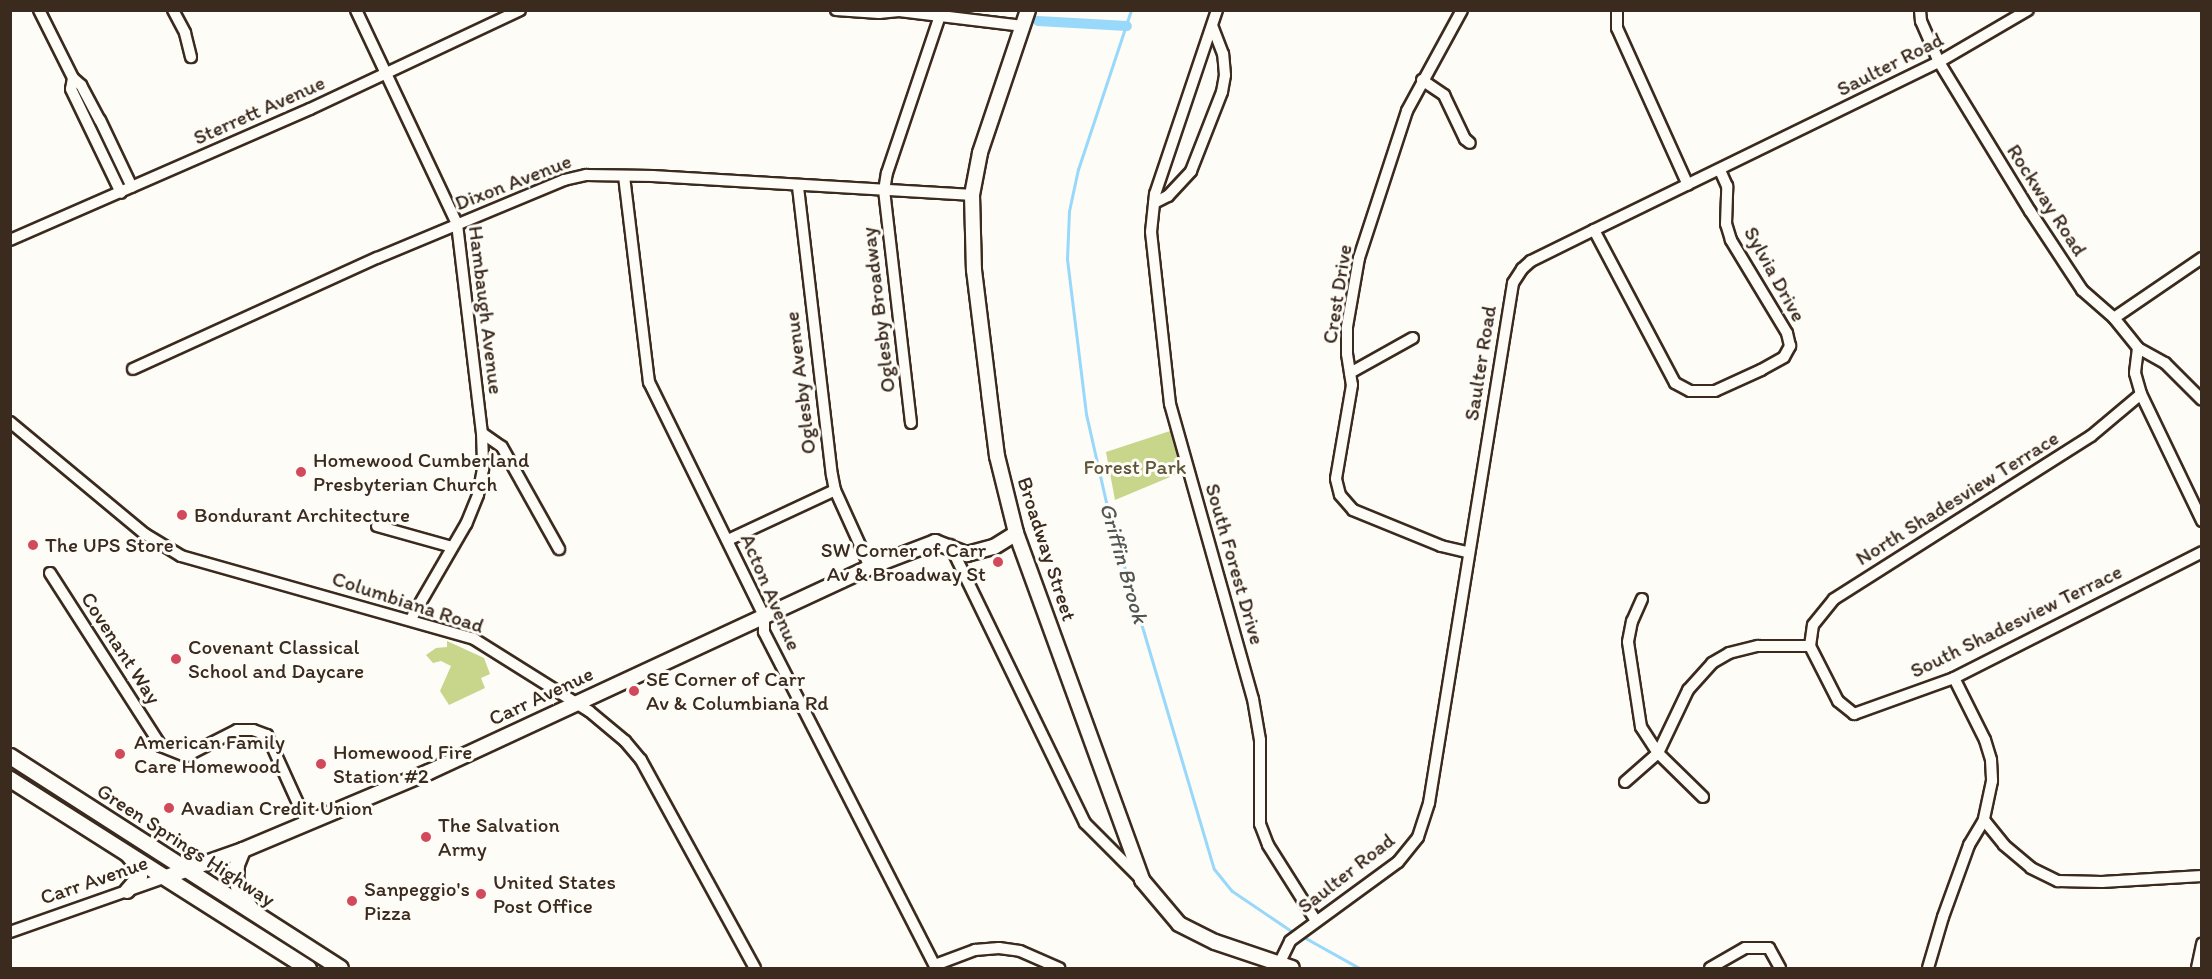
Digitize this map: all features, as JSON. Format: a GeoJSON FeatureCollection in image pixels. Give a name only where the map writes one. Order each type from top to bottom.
{"type":"FeatureCollection","features":[{"type":"Feature","properties":{"kind":"main road","name":"Green Springs Highway"},"geometry":{"type":"LineString","coordinates":[[10,756],[340,969]]}},
{"type":"Feature","properties":{"kind":"main road","name":"Green Springs Highway"},"geometry":{"type":"LineString","coordinates":[[10,778],[308,969]]}},
{"type":"Feature","properties":{"kind":"street"},"geometry":{"type":"LineString","coordinates":[[39,10],[73,78],[81,85],[100,120],[132,187]]}},
{"type":"Feature","properties":{"kind":"street"},"geometry":{"type":"LineString","coordinates":[[173,10],[185,33],[191,57]]}},
{"type":"Feature","properties":{"kind":"street","name":"Hambaugh Avenue"},"geometry":{"type":"LineString","coordinates":[[356,10],[457,224],[482,433],[483,469],[478,495],[452,547],[411,619]]}},
{"type":"Feature","properties":{"kind":"street","name":"Sterrett Avenue"},"geometry":{"type":"LineString","coordinates":[[10,240],[388,74],[520,10]]}},
{"type":"Feature","properties":{"kind":"street"},"geometry":{"type":"LineString","coordinates":[[836,10],[879,14],[899,11],[941,13],[1023,26]]}},
{"type":"Feature","properties":{"kind":"street","name":"Broadway Street"},"geometry":{"type":"LineString","coordinates":[[1028,10],[980,153],[972,195],[974,270],[994,434],[1016,533],[1142,880],[1179,924],[1215,942],[1285,966]]}},
{"type":"Feature","properties":{"kind":"street","name":"South Forest Drive"},"geometry":{"type":"LineString","coordinates":[[1217,10],[1154,204],[1151,232],[1170,404],[1253,699],[1260,740],[1260,824],[1268,845],[1312,924]]}},
{"type":"Feature","properties":{"kind":"street","name":"Crest Drive"},"geometry":{"type":"LineString","coordinates":[[1462,10],[1407,111],[1359,258],[1347,327],[1347,354],[1352,386],[1336,479],[1340,495],[1353,510],[1441,546],[1468,552]]}},
{"type":"Feature","properties":{"kind":"street"},"geometry":{"type":"LineString","coordinates":[[1617,10],[1617,28],[1688,185]]}},
{"type":"Feature","properties":{"kind":"street","name":"Rockway Road"},"geometry":{"type":"LineString","coordinates":[[1920,10],[1921,21],[1939,62],[2030,211],[2082,290],[2114,318],[2138,348],[2165,363],[2202,400]]}},
{"type":"Feature","properties":{"kind":"street","name":"Saulter Road"},"geometry":{"type":"LineString","coordinates":[[1285,966],[1290,940],[1398,862],[1418,837],[1429,803],[1513,283],[1531,261],[1939,62],[2028,10]]}},
{"type":"Feature","properties":{"kind":"street","name":"Oglesby Broadway"},"geometry":{"type":"LineString","coordinates":[[911,423],[884,191],[887,173],[941,13]]}},
{"type":"Feature","properties":{"kind":"street"},"geometry":{"type":"LineString","coordinates":[[1154,204],[1168,196],[1191,171],[1222,92],[1225,75],[1223,54],[1212,26]]}},
{"type":"Feature","properties":{"kind":"street"},"geometry":{"type":"LineString","coordinates":[[73,78],[71,89],[121,193]]}},
{"type":"Feature","properties":{"kind":"street"},"geometry":{"type":"LineString","coordinates":[[1422,81],[1444,95],[1465,139],[1470,143]]}},
{"type":"Feature","properties":{"kind":"street"},"geometry":{"type":"LineString","coordinates":[[89,126],[100,120]]}},
{"type":"Feature","properties":{"kind":"street","name":"Sylvia Drive"},"geometry":{"type":"LineString","coordinates":[[1594,230],[1675,383],[1690,391],[1715,391],[1761,370],[1784,357],[1790,346],[1787,333],[1731,240],[1726,224],[1727,186],[1720,170]]}},
{"type":"Feature","properties":{"kind":"street","name":"Dixon Avenue"},"geometry":{"type":"LineString","coordinates":[[133,369],[457,224],[564,180],[586,175],[972,195]]}},
{"type":"Feature","properties":{"kind":"street","name":"Acton Avenue"},"geometry":{"type":"LineString","coordinates":[[624,176],[649,382],[764,616],[762,629],[935,967]]}},
{"type":"Feature","properties":{"kind":"street","name":"Oglesby Avenue"},"geometry":{"type":"LineString","coordinates":[[798,187],[814,342],[835,490],[870,567]]}},
{"type":"Feature","properties":{"kind":"street"},"geometry":{"type":"LineString","coordinates":[[2114,318],[2202,258]]}},
{"type":"Feature","properties":{"kind":"street"},"geometry":{"type":"LineString","coordinates":[[1350,373],[1413,338]]}},
{"type":"Feature","properties":{"kind":"street"},"geometry":{"type":"LineString","coordinates":[[2138,348],[2135,373],[2141,394],[2202,521]]}},
{"type":"Feature","properties":{"kind":"street","name":"North Shadesview Terrace"},"geometry":{"type":"LineString","coordinates":[[1810,646],[1813,625],[1834,599],[2091,436],[2141,394]]}},
{"type":"Feature","properties":{"kind":"street","name":"Columbiana Road"},"geometry":{"type":"LineString","coordinates":[[10,422],[145,534],[181,556],[411,619],[474,639],[577,702],[625,741],[641,760],[755,969]]}},
{"type":"Feature","properties":{"kind":"street"},"geometry":{"type":"LineString","coordinates":[[482,433],[502,447],[559,549]]}},
{"type":"Feature","properties":{"kind":"street"},"geometry":{"type":"LineString","coordinates":[[728,540],[835,490]]}},
{"type":"Feature","properties":{"kind":"street"},"geometry":{"type":"LineString","coordinates":[[377,526],[452,547]]}},
{"type":"Feature","properties":{"kind":"street","name":"Carr Avenue"},"geometry":{"type":"LineString","coordinates":[[10,932],[243,850],[429,772],[870,567],[935,542],[950,545],[967,554],[994,547],[1016,533]]}},
{"type":"Feature","properties":{"kind":"street"},"geometry":{"type":"LineString","coordinates":[[950,545],[1085,824],[1142,880]]}},
{"type":"Feature","properties":{"kind":"street","name":"South Shadesview Terrace"},"geometry":{"type":"LineString","coordinates":[[1810,646],[1838,701],[1854,714],[1954,678],[2202,552]]}},
{"type":"Feature","properties":{"kind":"street","name":"Covenant Way"},"geometry":{"type":"LineString","coordinates":[[50,573],[161,746],[186,756],[237,730],[253,730],[267,735],[307,823]]}},
{"type":"Feature","properties":{"kind":"street"},"geometry":{"type":"LineString","coordinates":[[1642,599],[1632,621],[1628,642],[1641,727],[1658,753],[1703,796]]}},
{"type":"Feature","properties":{"kind":"street"},"geometry":{"type":"LineString","coordinates":[[1625,782],[1658,753],[1688,690],[1712,663],[1729,652],[1758,646],[1794,648],[1810,646]]}},
{"type":"Feature","properties":{"kind":"street"},"geometry":{"type":"LineString","coordinates":[[1928,969],[1943,916],[1969,845],[1984,820],[1992,781],[1991,760],[1985,740],[1954,678]]}},
{"type":"Feature","properties":{"kind":"street"},"geometry":{"type":"LineString","coordinates":[[1984,820],[2004,845],[2031,868],[2058,881],[2102,882],[2159,876],[2202,876]]}},
{"type":"Feature","properties":{"kind":"street"},"geometry":{"type":"LineString","coordinates":[[243,850],[237,865],[240,896],[258,916]]}},
{"type":"Feature","properties":{"kind":"street"},"geometry":{"type":"LineString","coordinates":[[124,851],[139,868],[140,876],[127,891]]}},
{"type":"Feature","properties":{"kind":"street"},"geometry":{"type":"LineString","coordinates":[[2197,969],[2202,944]]}},
{"type":"Feature","properties":{"kind":"street"},"geometry":{"type":"LineString","coordinates":[[935,967],[975,950],[999,948],[1020,951],[1059,969]]}},
{"type":"Feature","properties":{"kind":"street"},"geometry":{"type":"LineString","coordinates":[[1710,969],[1745,948],[1769,948],[1780,969]]}},
{"type":"Feature","properties":{"kind":"green space","name":"Forest Park"},"geometry":{"type":"Polygon","coordinates":[[[1170,431],[1182,472],[1115,500],[1106,452],[1170,431]]]}},
{"type":"Feature","properties":{"kind":"green space"},"geometry":{"type":"Polygon","coordinates":[[[447,641],[484,658],[490,674],[481,678],[485,688],[449,705],[440,691],[451,666],[441,661],[433,663],[426,655],[436,648],[447,647],[447,641]]]}},
{"type":"Feature","properties":{"kind":"waterway","name":"Griffin Brook"},"geometry":{"type":"LineString","coordinates":[[1131,10],[1078,169],[1069,211],[1067,259],[1086,414],[1109,515],[1214,869],[1232,891],[1294,933]]}},
{"type":"Feature","properties":{"kind":"waterway"},"geometry":{"type":"LineString","coordinates":[[1038,21],[1127,26]]}},
{"type":"Feature","properties":{"kind":"waterway","name":"Griffin Brook"},"geometry":{"type":"LineString","coordinates":[[1300,935],[1359,968]]}},
{"type":"Feature","properties":{"kind":"place","name":"Homewood Cumberland Presbyterian Church"},"geometry":{"type":"Point","coordinates":[301,472]}},
{"type":"Feature","properties":{"kind":"place","name":"Bondurant Architecture"},"geometry":{"type":"Point","coordinates":[182,515]}},
{"type":"Feature","properties":{"kind":"place","name":"The UPS Store"},"geometry":{"type":"Point","coordinates":[33,545]}},
{"type":"Feature","properties":{"kind":"place","name":"SW Corner of Carr Av & Broadway St"},"geometry":{"type":"Point","coordinates":[998,562]}},
{"type":"Feature","properties":{"kind":"place","name":"Covenant Classical School and Daycare"},"geometry":{"type":"Point","coordinates":[176,659]}},
{"type":"Feature","properties":{"kind":"place","name":"SE Corner of Carr Av & Columbiana Rd"},"geometry":{"type":"Point","coordinates":[634,691]}},
{"type":"Feature","properties":{"kind":"place","name":"American Family Care Homewood"},"geometry":{"type":"Point","coordinates":[120,754]}},
{"type":"Feature","properties":{"kind":"place","name":"Homewood Fire Station #2"},"geometry":{"type":"Point","coordinates":[321,764]}},
{"type":"Feature","properties":{"kind":"place","name":"Avadian Credit Union"},"geometry":{"type":"Point","coordinates":[169,808]}},
{"type":"Feature","properties":{"kind":"place","name":"The Salvation Army"},"geometry":{"type":"Point","coordinates":[426,837]}},
{"type":"Feature","properties":{"kind":"place","name":"United States Post Office"},"geometry":{"type":"Point","coordinates":[481,894]}},
{"type":"Feature","properties":{"kind":"place","name":"Sanpeggio's Pizza"},"geometry":{"type":"Point","coordinates":[352,901]}}]}
